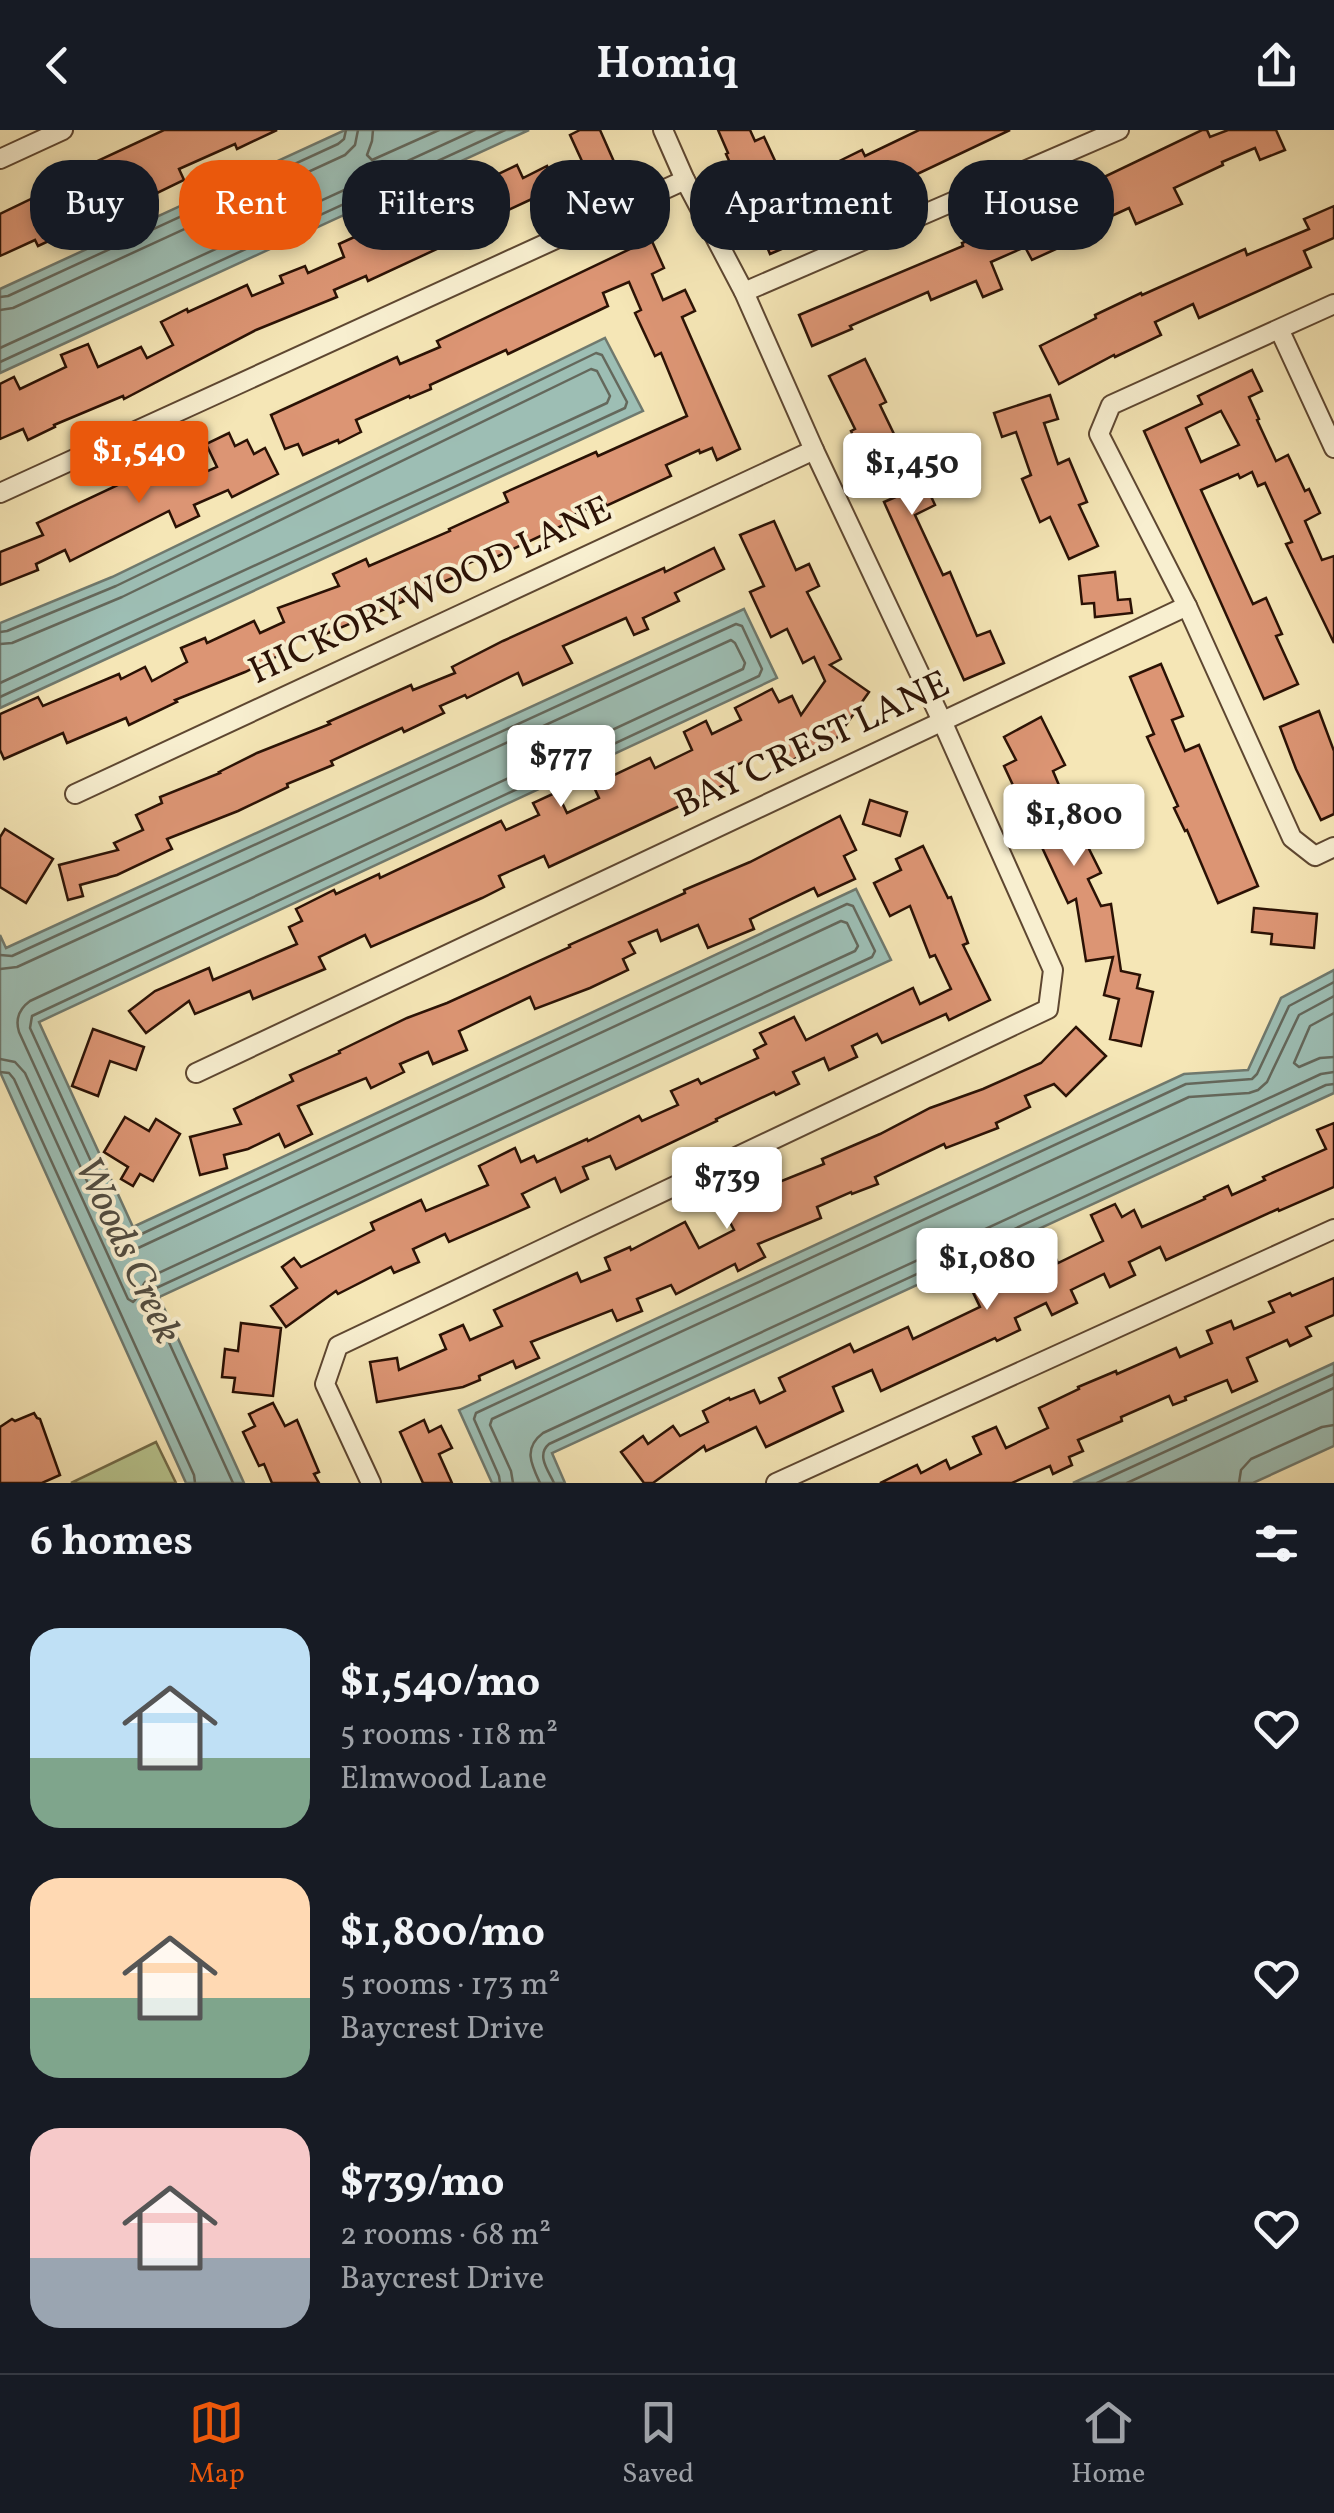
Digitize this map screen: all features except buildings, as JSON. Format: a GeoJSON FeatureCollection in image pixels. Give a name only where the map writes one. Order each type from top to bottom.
{"type":"FeatureCollection","features":[{"type":"Feature","properties":{"kind":"street"},"geometry":{"type":"LineString","coordinates":[[0,159],[63,130]]}},
{"type":"Feature","properties":{"kind":"street"},"geometry":{"type":"LineString","coordinates":[[370,1483],[326,1384],[338,1346],[1048,1009],[1053,970],[744,292],[663,130]]}},
{"type":"Feature","properties":{"kind":"street"},"geometry":{"type":"LineString","coordinates":[[744,292],[1119,130]]}},
{"type":"Feature","properties":{"kind":"street"},"geometry":{"type":"LineString","coordinates":[[0,493],[686,180]]}},
{"type":"Feature","properties":{"kind":"street"},"geometry":{"type":"LineString","coordinates":[[1334,304],[1111,405],[1099,434],[1187,606],[1292,838],[1314,856],[1334,847]]}},
{"type":"Feature","properties":{"kind":"street"},"geometry":{"type":"LineString","coordinates":[[1280,330],[1334,448]]}},
{"type":"Feature","properties":{"kind":"street","name":"HICKORYWOOD LANE"},"geometry":{"type":"LineString","coordinates":[[75,794],[814,450]]}},
{"type":"Feature","properties":{"kind":"street","name":"BAY CREST LANE"},"geometry":{"type":"LineString","coordinates":[[196,1073],[1187,606]]}},
{"type":"Feature","properties":{"kind":"street"},"geometry":{"type":"LineString","coordinates":[[776,1483],[1334,1229]]}},
{"type":"Feature","properties":{"kind":"green space"},"geometry":{"type":"Polygon","coordinates":[[[156,1442],[176,1483],[71,1483],[156,1442]]]}},
{"type":"Feature","properties":{"kind":"water"},"geometry":{"type":"Polygon","coordinates":[[[345,130],[529,130],[464,160],[342,160],[342,216],[322,225],[322,160],[280,160],[345,130]]]}},
{"type":"Feature","properties":{"kind":"water"},"geometry":{"type":"Polygon","coordinates":[[[179,207],[179,250],[268,250],[0,373],[0,289],[85,250],[159,250],[159,216],[179,207]]]}},
{"type":"Feature","properties":{"kind":"water"},"geometry":{"type":"Polygon","coordinates":[[[605,338],[643,411],[0,708],[0,623],[112,577],[605,338]]]}},
{"type":"Feature","properties":{"kind":"water","name":"Woods Creek"},"geometry":{"type":"Polygon","coordinates":[[[744,609],[777,678],[39,1022],[133,1227],[856,889],[891,960],[159,1297],[244,1483],[186,1483],[0,1072],[0,935],[6,948],[744,609]]]}},
{"type":"Feature","properties":{"kind":"water"},"geometry":{"type":"Polygon","coordinates":[[[1334,970],[1334,1093],[552,1453],[565,1483],[492,1483],[459,1410],[1184,1074],[1248,1070],[1281,998],[1334,970]]]}},
{"type":"Feature","properties":{"kind":"water"},"geometry":{"type":"Polygon","coordinates":[[[1334,1363],[1334,1446],[1253,1483],[1073,1483],[1334,1363]]]}}]}
